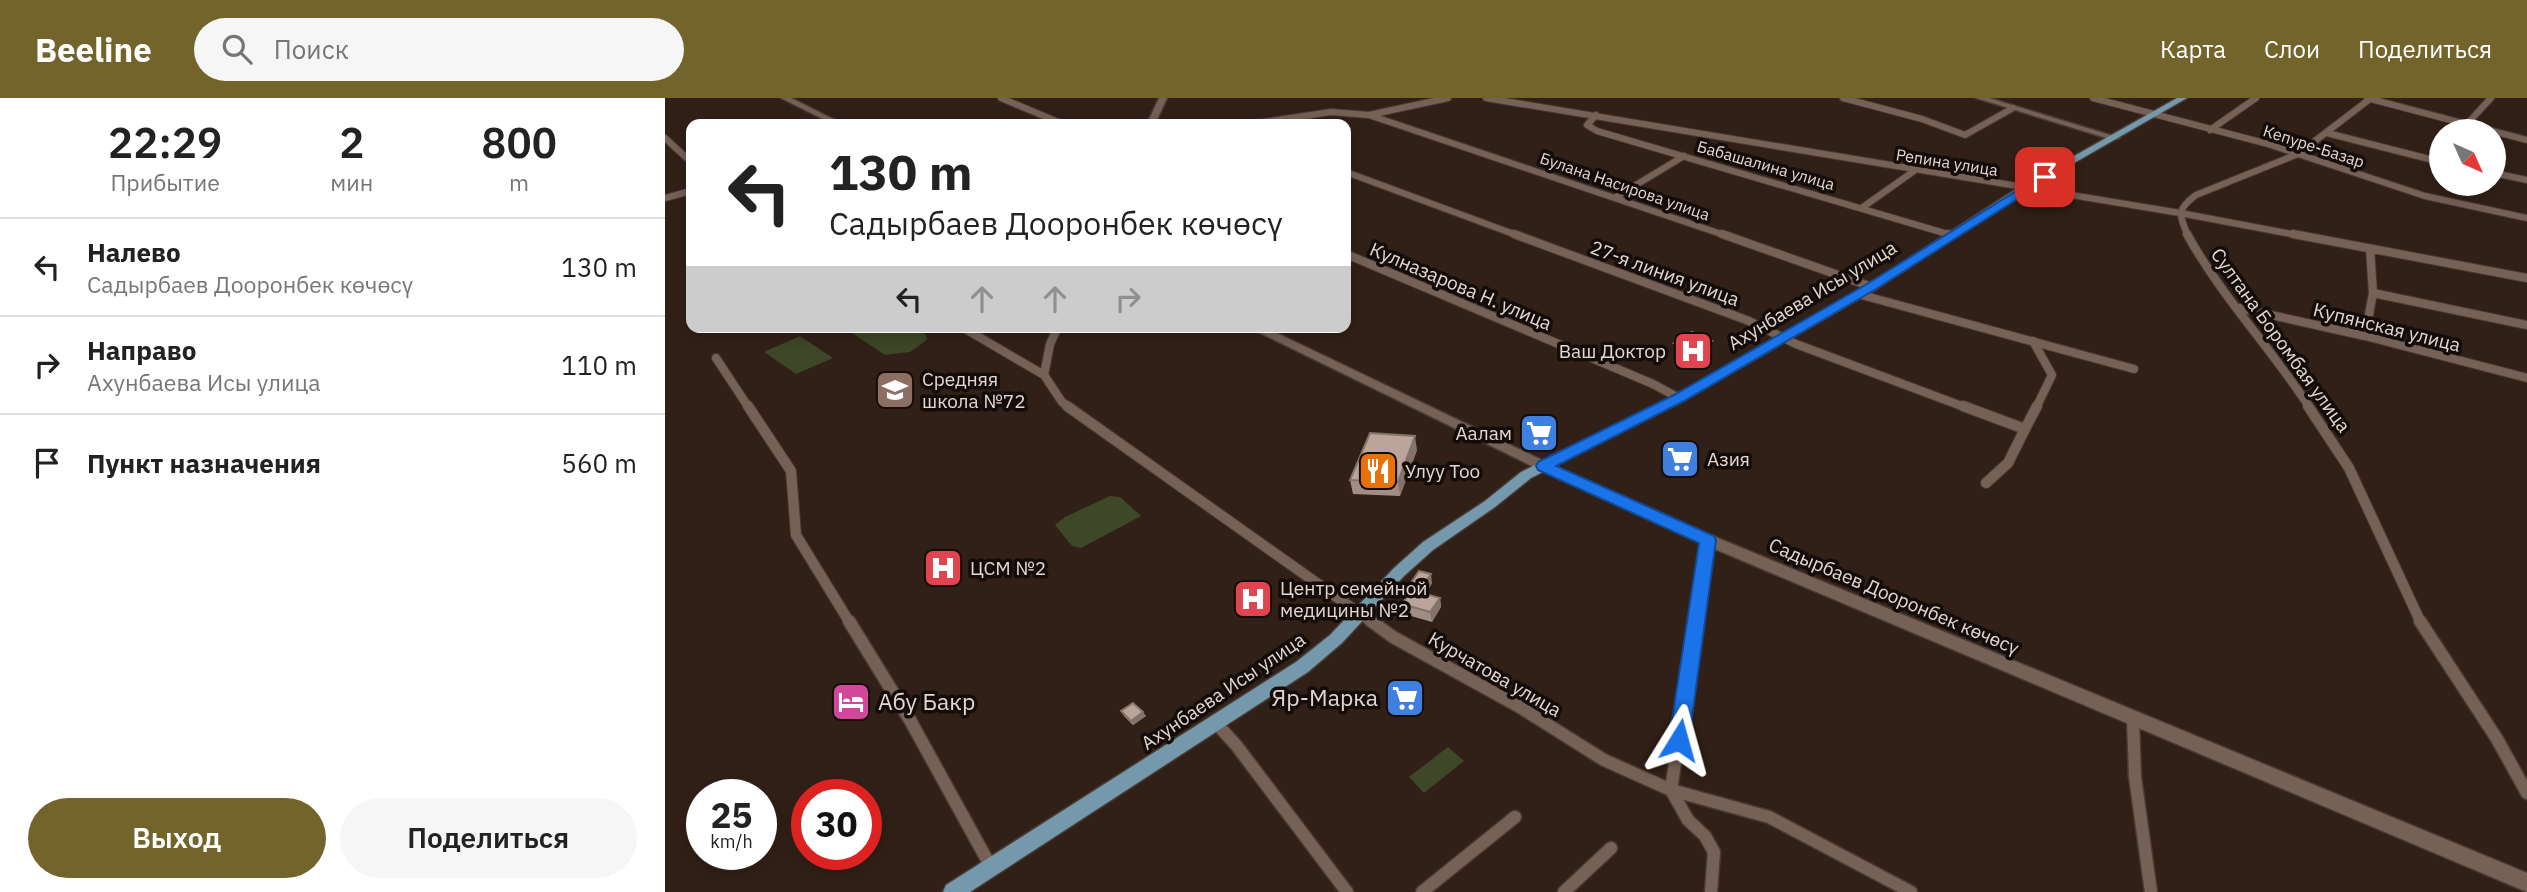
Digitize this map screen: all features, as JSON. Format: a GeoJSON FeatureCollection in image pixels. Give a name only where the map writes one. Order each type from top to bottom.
{"type":"FeatureCollection","features":[{"type":"Feature","properties":{"kind":"main road"},"geometry":{"type":"LineString","coordinates":[[785,98],[829,119]]}},
{"type":"Feature","properties":{"kind":"main road"},"geometry":{"type":"LineString","coordinates":[[1153,119],[1163,98]]}},
{"type":"Feature","properties":{"kind":"main road"},"geometry":{"type":"LineString","coordinates":[[1980,98],[2116,138]]}},
{"type":"Feature","properties":{"kind":"main road","name":"Ахунбаева Исы улица"},"geometry":{"type":"LineString","coordinates":[[953,892],[1302,667],[1336,639],[1428,546],[1490,504],[1525,475],[1679,398],[1871,287],[2024,188],[2183,98]]}},
{"type":"Feature","properties":{"kind":"main road","name":"Садырбаев Дооронбек көчөсү"},"geometry":{"type":"LineString","coordinates":[[1266,333],[1543,466],[1708,540],[2527,883]]}},
{"type":"Feature","properties":{"kind":"street"},"geometry":{"type":"LineString","coordinates":[[1001,98],[1051,119]]}},
{"type":"Feature","properties":{"kind":"street"},"geometry":{"type":"LineString","coordinates":[[1282,119],[1331,111],[1369,115],[1448,98]]}},
{"type":"Feature","properties":{"kind":"street","name":"Репина улица"},"geometry":{"type":"LineString","coordinates":[[1486,98],[2180,213],[2527,278]]}},
{"type":"Feature","properties":{"kind":"street"},"geometry":{"type":"LineString","coordinates":[[1843,98],[1922,119],[1965,135],[2013,107]]}},
{"type":"Feature","properties":{"kind":"street","name":"Кепуре-Базар"},"geometry":{"type":"LineString","coordinates":[[2093,98],[2298,154],[2425,196],[2527,218]]}},
{"type":"Feature","properties":{"kind":"street"},"geometry":{"type":"LineString","coordinates":[[2210,130],[2256,98]]}},
{"type":"Feature","properties":{"kind":"street"},"geometry":{"type":"LineString","coordinates":[[2180,213],[2183,205],[2196,195],[2298,154],[2369,98],[2448,119]]}},
{"type":"Feature","properties":{"kind":"street"},"geometry":{"type":"LineString","coordinates":[[2472,119],[2491,98]]}},
{"type":"Feature","properties":{"kind":"street","name":"Булана Насирова улица"},"geometry":{"type":"LineString","coordinates":[[1369,115],[1616,197],[1871,287]]}},
{"type":"Feature","properties":{"kind":"street","name":"Бабашалина улица"},"geometry":{"type":"LineString","coordinates":[[1596,115],[1587,125],[1597,131],[1951,235]]}},
{"type":"Feature","properties":{"kind":"street"},"geometry":{"type":"LineString","coordinates":[[2327,133],[2429,159]]}},
{"type":"Feature","properties":{"kind":"street"},"geometry":{"type":"LineString","coordinates":[[2506,134],[2527,140]]}},
{"type":"Feature","properties":{"kind":"street"},"geometry":{"type":"LineString","coordinates":[[665,138],[686,157]]}},
{"type":"Feature","properties":{"kind":"street"},"geometry":{"type":"LineString","coordinates":[[1616,197],[1684,156]]}},
{"type":"Feature","properties":{"kind":"street"},"geometry":{"type":"LineString","coordinates":[[1863,207],[1914,171]]}},
{"type":"Feature","properties":{"kind":"street","name":"27-я линия улица"},"geometry":{"type":"LineString","coordinates":[[1351,174],[1749,321],[1783,338],[2025,429]]}},
{"type":"Feature","properties":{"kind":"street"},"geometry":{"type":"LineString","coordinates":[[2506,176],[2527,180]]}},
{"type":"Feature","properties":{"kind":"street"},"geometry":{"type":"LineString","coordinates":[[665,198],[686,192]]}},
{"type":"Feature","properties":{"kind":"street","name":"Султана Боромбая улица"},"geometry":{"type":"LineString","coordinates":[[2180,213],[2187,234],[2204,265],[2229,300],[2240,308],[2316,415],[2349,468],[2416,615],[2497,738],[2527,793]]}},
{"type":"Feature","properties":{"kind":"street"},"geometry":{"type":"LineString","coordinates":[[2365,336],[2373,293],[2370,249]]}},
{"type":"Feature","properties":{"kind":"street","name":"Кулназарова Н. улица"},"geometry":{"type":"LineString","coordinates":[[1351,256],[1653,384],[1679,398]]}},
{"type":"Feature","properties":{"kind":"street"},"geometry":{"type":"LineString","coordinates":[[2373,293],[2527,325]]}},
{"type":"Feature","properties":{"kind":"street"},"geometry":{"type":"LineString","coordinates":[[1858,294],[2134,369]]}},
{"type":"Feature","properties":{"kind":"street","name":"Купянская улица"},"geometry":{"type":"LineString","coordinates":[[2240,308],[2365,336],[2527,378]]}},
{"type":"Feature","properties":{"kind":"street","name":"Курчатова улица"},"geometry":{"type":"LineString","coordinates":[[972,333],[1044,375],[1062,402],[1393,637],[1518,706],[1604,760],[1671,790],[1769,817],[1910,892]]}},
{"type":"Feature","properties":{"kind":"street"},"geometry":{"type":"LineString","coordinates":[[1044,375],[1049,356],[1049,341],[1054,333]]}},
{"type":"Feature","properties":{"kind":"street"},"geometry":{"type":"LineString","coordinates":[[1986,483],[2008,463],[2052,375],[2033,341]]}},
{"type":"Feature","properties":{"kind":"street"},"geometry":{"type":"LineString","coordinates":[[716,358],[791,471],[796,535],[910,720],[991,867]]}},
{"type":"Feature","properties":{"kind":"street"},"geometry":{"type":"LineString","coordinates":[[1708,540],[1671,790],[1688,820],[1705,836],[1714,852],[1711,892]]}},
{"type":"Feature","properties":{"kind":"street"},"geometry":{"type":"LineString","coordinates":[[2133,720],[2135,777],[2151,892]]}},
{"type":"Feature","properties":{"kind":"street"},"geometry":{"type":"LineString","coordinates":[[1215,722],[1236,745],[1347,892]]}},
{"type":"Feature","properties":{"kind":"street"},"geometry":{"type":"LineString","coordinates":[[1422,892],[1515,817]]}},
{"type":"Feature","properties":{"kind":"street"},"geometry":{"type":"LineString","coordinates":[[1564,892],[1611,848]]}},
{"type":"Feature","properties":{"kind":"green space"},"geometry":{"type":"Polygon","coordinates":[[[852,333],[926,335],[927,340],[910,352],[885,355],[852,333]]]}},
{"type":"Feature","properties":{"kind":"green space"},"geometry":{"type":"Polygon","coordinates":[[[800,336],[833,358],[796,374],[764,352],[800,336]]]}},
{"type":"Feature","properties":{"kind":"green space"},"geometry":{"type":"Polygon","coordinates":[[[1110,496],[1120,497],[1141,516],[1081,548],[1072,546],[1055,525],[1065,517],[1110,496]]]}},
{"type":"Feature","properties":{"kind":"green space"},"geometry":{"type":"Polygon","coordinates":[[[1448,747],[1464,761],[1424,793],[1409,777],[1448,747]]]}},
{"type":"Feature","properties":{"kind":"building"},"geometry":{"type":"Polygon","coordinates":[[[1692,332],[1712,341],[1695,352],[1674,343],[1692,332]]]}},
{"type":"Feature","properties":{"kind":"building"},"geometry":{"type":"Polygon","coordinates":[[[1370,433],[1415,436],[1398,482],[1350,480],[1370,433]]]}},
{"type":"Feature","properties":{"kind":"building"},"geometry":{"type":"Polygon","coordinates":[[[1419,571],[1431,574],[1419,592],[1440,598],[1430,612],[1402,604],[1411,591],[1406,590],[1419,571]]]}},
{"type":"Feature","properties":{"kind":"building"},"geometry":{"type":"Polygon","coordinates":[[[1133,703],[1143,712],[1131,721],[1121,711],[1133,703]]]}},
{"type":"Feature","properties":{"kind":"place","name":"Ваш Доктор"},"geometry":{"type":"Point","coordinates":[1693,351]}},
{"type":"Feature","properties":{"kind":"place","name":"Средняя школа №72"},"geometry":{"type":"Point","coordinates":[895,390]}},
{"type":"Feature","properties":{"kind":"place","name":"Аалам"},"geometry":{"type":"Point","coordinates":[1539,433]}},
{"type":"Feature","properties":{"kind":"place","name":"Азия"},"geometry":{"type":"Point","coordinates":[1680,459]}},
{"type":"Feature","properties":{"kind":"place","name":"Улуу Тоо"},"geometry":{"type":"Point","coordinates":[1378,471]}},
{"type":"Feature","properties":{"kind":"place","name":"ЦСМ №2"},"geometry":{"type":"Point","coordinates":[943,568]}},
{"type":"Feature","properties":{"kind":"place","name":"Центр семейной медицины №2"},"geometry":{"type":"Point","coordinates":[1253,599]}},
{"type":"Feature","properties":{"kind":"place","name":"Яр-Марка"},"geometry":{"type":"Point","coordinates":[1405,698]}},
{"type":"Feature","properties":{"kind":"place","name":"Абу Бакр"},"geometry":{"type":"Point","coordinates":[851,702]}},
{"type":"Feature","properties":{"kind":"route"},"geometry":{"type":"LineString","coordinates":[[1679,740],[1708,540],[1543,466],[1679,398],[1871,287],[2045,177]]}}]}
